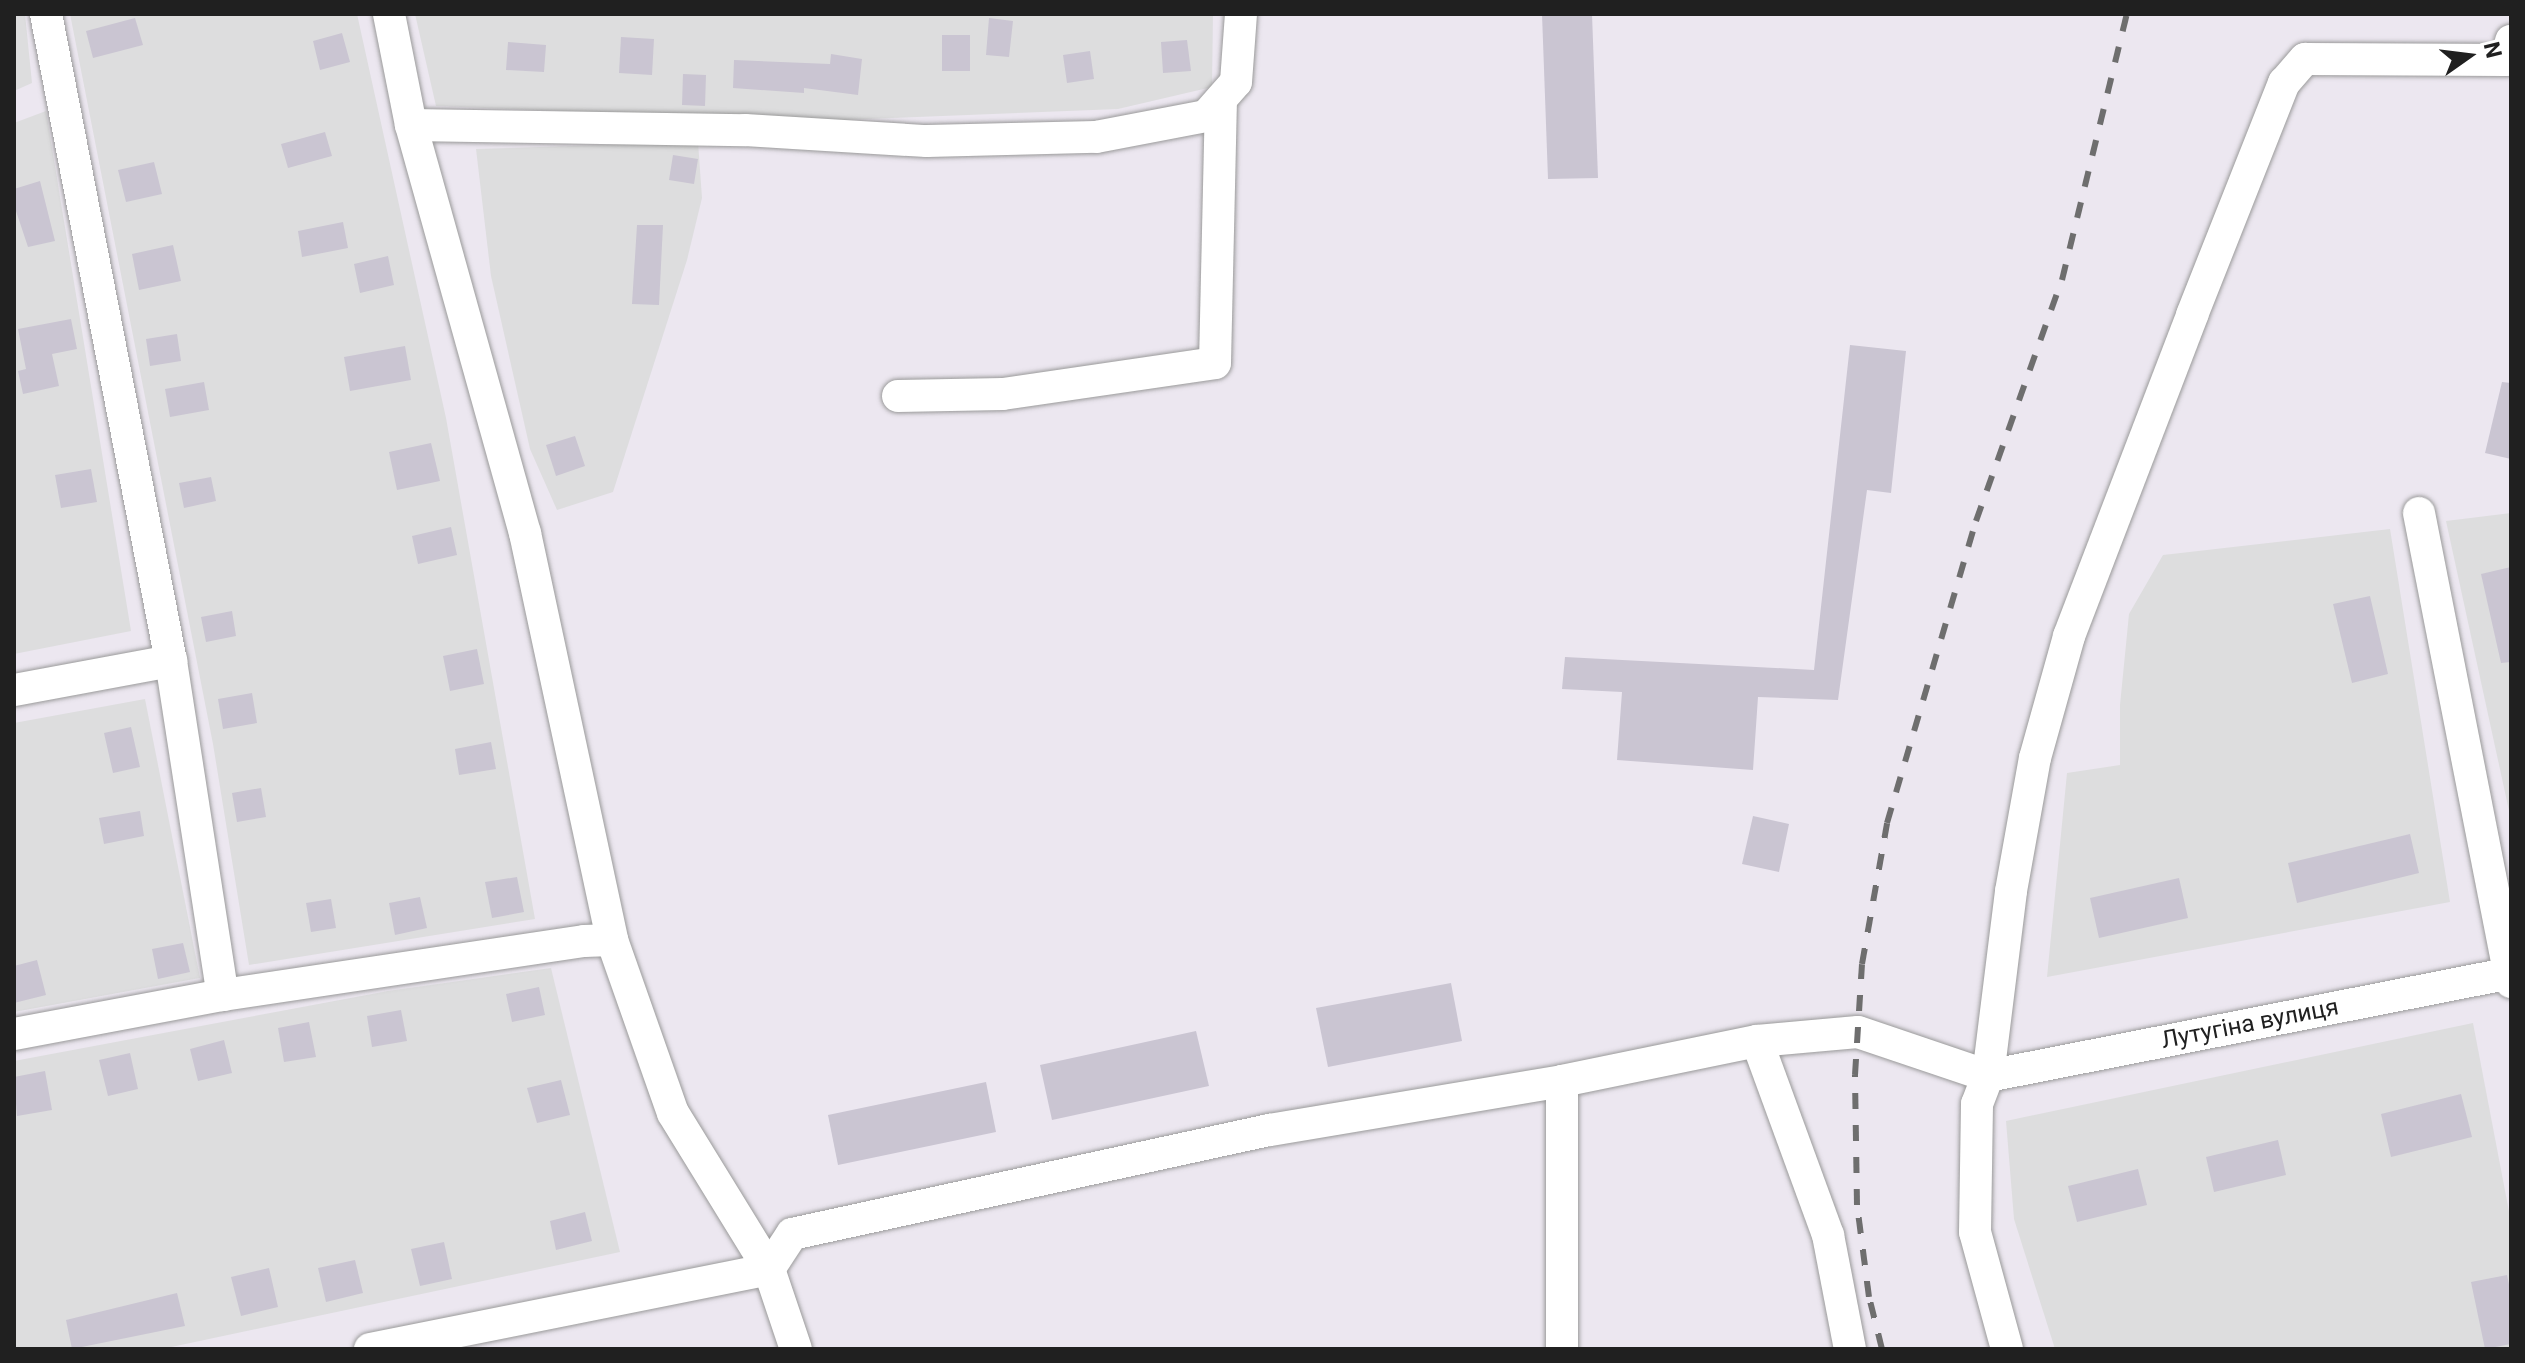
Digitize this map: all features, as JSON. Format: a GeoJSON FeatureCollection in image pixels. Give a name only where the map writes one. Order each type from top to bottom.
{"type":"FeatureCollection","features":[{"type":"Feature","properties":{"kind":"street"},"geometry":{"type":"LineString","coordinates":[[46,14],[171,661],[223,995]]}},
{"type":"Feature","properties":{"kind":"street"},"geometry":{"type":"LineString","coordinates":[[389,14],[411,125],[525,533],[612,940],[673,1113],[769,1269],[796,1349]]}},
{"type":"Feature","properties":{"kind":"street"},"geometry":{"type":"LineString","coordinates":[[411,125],[745,130],[927,141],[1096,137],[1206,116],[1236,82],[1241,14]]}},
{"type":"Feature","properties":{"kind":"street"},"geometry":{"type":"LineString","coordinates":[[2007,1349],[1975,1232],[1977,1104],[1988,1076],[2011,891],[2032,773],[2069,636],[2284,83],[2305,59],[2506,60],[2511,41]]}},
{"type":"Feature","properties":{"kind":"street"},"geometry":{"type":"LineString","coordinates":[[898,396],[1003,394],[1215,363],[1221,100]]}},
{"type":"Feature","properties":{"kind":"street"},"geometry":{"type":"LineString","coordinates":[[2419,513],[2510,976]]}},
{"type":"Feature","properties":{"kind":"street"},"geometry":{"type":"LineString","coordinates":[[14,690],[171,661]]}},
{"type":"Feature","properties":{"kind":"street"},"geometry":{"type":"LineString","coordinates":[[14,1034],[223,995],[584,941],[612,940]]}},
{"type":"Feature","properties":{"kind":"street","name":"Лутугіна вулиця"},"geometry":{"type":"LineString","coordinates":[[1988,1076],[2510,976]]}},
{"type":"Feature","properties":{"kind":"street"},"geometry":{"type":"LineString","coordinates":[[370,1349],[769,1269],[792,1234],[1270,1130],[1562,1081],[1757,1041],[1858,1032],[1988,1076]]}},
{"type":"Feature","properties":{"kind":"street"},"geometry":{"type":"LineString","coordinates":[[1757,1041],[1828,1235],[1850,1349]]}},
{"type":"Feature","properties":{"kind":"street"},"geometry":{"type":"LineString","coordinates":[[1562,1081],[1562,1349]]}},
{"type":"Feature","properties":{"kind":"shaded area"},"geometry":{"type":"Polygon","coordinates":[[[14,14],[25,14],[32,83],[14,91],[14,14]]]}},
{"type":"Feature","properties":{"kind":"shaded area"},"geometry":{"type":"Polygon","coordinates":[[[70,14],[357,14],[446,418],[535,919],[249,965],[213,744],[70,14]]]}},
{"type":"Feature","properties":{"kind":"shaded area"},"geometry":{"type":"Polygon","coordinates":[[[415,14],[1213,14],[1212,87],[1118,109],[816,121],[436,106],[415,14]]]}},
{"type":"Feature","properties":{"kind":"shaded area"},"geometry":{"type":"Polygon","coordinates":[[[46,111],[131,631],[14,654],[14,123],[46,111]]]}},
{"type":"Feature","properties":{"kind":"shaded area"},"geometry":{"type":"Polygon","coordinates":[[[698,142],[702,198],[687,260],[613,492],[557,510],[530,449],[491,276],[476,149],[698,142]]]}},
{"type":"Feature","properties":{"kind":"shaded area"},"geometry":{"type":"Polygon","coordinates":[[[2511,513],[2511,820],[2446,521],[2511,513]]]}},
{"type":"Feature","properties":{"kind":"shaded area"},"geometry":{"type":"Polygon","coordinates":[[[2390,529],[2450,902],[2047,977],[2067,773],[2120,765],[2120,705],[2129,614],[2163,555],[2390,529]]]}},
{"type":"Feature","properties":{"kind":"shaded area"},"geometry":{"type":"Polygon","coordinates":[[[145,699],[200,978],[14,1012],[14,723],[145,699]]]}},
{"type":"Feature","properties":{"kind":"shaded area"},"geometry":{"type":"Polygon","coordinates":[[[551,968],[620,1252],[162,1349],[14,1349],[14,1061],[388,991],[551,968]]]}},
{"type":"Feature","properties":{"kind":"shaded area"},"geometry":{"type":"Polygon","coordinates":[[[2473,1023],[2511,1222],[2511,1349],[2055,1349],[2014,1219],[2006,1121],[2473,1023]]]}},
{"type":"Feature","properties":{"kind":"building"},"geometry":{"type":"Polygon","coordinates":[[[1542,14],[1592,14],[1598,178],[1548,179],[1542,14]]]}},
{"type":"Feature","properties":{"kind":"building"},"geometry":{"type":"Polygon","coordinates":[[[135,18],[143,45],[93,58],[86,31],[135,18]]]}},
{"type":"Feature","properties":{"kind":"building"},"geometry":{"type":"Polygon","coordinates":[[[989,18],[1013,21],[1009,57],[986,55],[989,18]]]}},
{"type":"Feature","properties":{"kind":"building"},"geometry":{"type":"Polygon","coordinates":[[[342,33],[350,62],[320,70],[313,41],[342,33]]]}},
{"type":"Feature","properties":{"kind":"building"},"geometry":{"type":"Polygon","coordinates":[[[942,35],[970,35],[970,71],[942,71],[942,35]]]}},
{"type":"Feature","properties":{"kind":"building"},"geometry":{"type":"Polygon","coordinates":[[[621,37],[654,39],[652,75],[619,73],[621,37]]]}},
{"type":"Feature","properties":{"kind":"building"},"geometry":{"type":"Polygon","coordinates":[[[1187,40],[1191,71],[1163,73],[1161,42],[1187,40]]]}},
{"type":"Feature","properties":{"kind":"building"},"geometry":{"type":"Polygon","coordinates":[[[508,42],[546,45],[544,72],[506,70],[508,42]]]}},
{"type":"Feature","properties":{"kind":"building"},"geometry":{"type":"Polygon","coordinates":[[[1090,51],[1094,79],[1067,83],[1063,55],[1090,51]]]}},
{"type":"Feature","properties":{"kind":"building"},"geometry":{"type":"Polygon","coordinates":[[[831,54],[862,59],[858,95],[804,88],[804,93],[733,88],[734,60],[830,64],[831,54]]]}},
{"type":"Feature","properties":{"kind":"building"},"geometry":{"type":"Polygon","coordinates":[[[683,74],[706,75],[705,106],[682,105],[683,74]]]}},
{"type":"Feature","properties":{"kind":"building"},"geometry":{"type":"Polygon","coordinates":[[[325,132],[332,156],[288,168],[281,144],[325,132]]]}},
{"type":"Feature","properties":{"kind":"building"},"geometry":{"type":"Polygon","coordinates":[[[673,155],[698,159],[694,184],[669,180],[673,155]]]}},
{"type":"Feature","properties":{"kind":"building"},"geometry":{"type":"Polygon","coordinates":[[[154,162],[162,194],[126,202],[118,170],[154,162]]]}},
{"type":"Feature","properties":{"kind":"building"},"geometry":{"type":"Polygon","coordinates":[[[40,181],[55,241],[28,247],[14,205],[14,189],[40,181]]]}},
{"type":"Feature","properties":{"kind":"building"},"geometry":{"type":"Polygon","coordinates":[[[343,222],[348,248],[302,257],[298,231],[343,222]]]}},
{"type":"Feature","properties":{"kind":"building"},"geometry":{"type":"Polygon","coordinates":[[[637,225],[663,225],[659,305],[632,304],[637,225]]]}},
{"type":"Feature","properties":{"kind":"building"},"geometry":{"type":"Polygon","coordinates":[[[173,245],[181,281],[139,290],[132,254],[173,245]]]}},
{"type":"Feature","properties":{"kind":"building"},"geometry":{"type":"Polygon","coordinates":[[[388,256],[394,285],[360,293],[354,264],[388,256]]]}},
{"type":"Feature","properties":{"kind":"building"},"geometry":{"type":"Polygon","coordinates":[[[71,319],[77,349],[52,354],[59,386],[23,394],[18,371],[26,369],[18,329],[71,319]]]}},
{"type":"Feature","properties":{"kind":"building"},"geometry":{"type":"Polygon","coordinates":[[[177,334],[181,361],[150,366],[146,339],[177,334]]]}},
{"type":"Feature","properties":{"kind":"building"},"geometry":{"type":"Polygon","coordinates":[[[1850,345],[1906,351],[1891,493],[1867,490],[1838,700],[1758,697],[1753,770],[1617,760],[1622,692],[1562,689],[1565,657],[1814,670],[1850,345]]]}},
{"type":"Feature","properties":{"kind":"building"},"geometry":{"type":"Polygon","coordinates":[[[405,346],[411,380],[350,391],[344,357],[405,346]]]}},
{"type":"Feature","properties":{"kind":"building"},"geometry":{"type":"Polygon","coordinates":[[[204,382],[209,410],[170,417],[165,389],[204,382]]]}},
{"type":"Feature","properties":{"kind":"building"},"geometry":{"type":"Polygon","coordinates":[[[2502,382],[2511,383],[2511,459],[2485,453],[2502,382]]]}},
{"type":"Feature","properties":{"kind":"building"},"geometry":{"type":"Polygon","coordinates":[[[575,436],[585,466],[556,476],[546,445],[575,436]]]}},
{"type":"Feature","properties":{"kind":"building"},"geometry":{"type":"Polygon","coordinates":[[[431,443],[440,481],[397,490],[389,452],[431,443]]]}},
{"type":"Feature","properties":{"kind":"building"},"geometry":{"type":"Polygon","coordinates":[[[91,469],[97,502],[61,508],[55,475],[91,469]]]}},
{"type":"Feature","properties":{"kind":"building"},"geometry":{"type":"Polygon","coordinates":[[[211,477],[216,501],[184,508],[179,483],[211,477]]]}},
{"type":"Feature","properties":{"kind":"building"},"geometry":{"type":"Polygon","coordinates":[[[451,527],[457,555],[418,564],[412,536],[451,527]]]}},
{"type":"Feature","properties":{"kind":"building"},"geometry":{"type":"Polygon","coordinates":[[[2511,567],[2511,662],[2501,663],[2481,574],[2511,567]]]}},
{"type":"Feature","properties":{"kind":"building"},"geometry":{"type":"Polygon","coordinates":[[[2370,596],[2388,674],[2352,683],[2333,604],[2370,596]]]}},
{"type":"Feature","properties":{"kind":"building"},"geometry":{"type":"Polygon","coordinates":[[[232,611],[236,636],[206,642],[201,617],[232,611]]]}},
{"type":"Feature","properties":{"kind":"building"},"geometry":{"type":"Polygon","coordinates":[[[477,649],[484,684],[450,691],[443,656],[477,649]]]}},
{"type":"Feature","properties":{"kind":"building"},"geometry":{"type":"Polygon","coordinates":[[[252,693],[257,723],[223,729],[218,699],[252,693]]]}},
{"type":"Feature","properties":{"kind":"building"},"geometry":{"type":"Polygon","coordinates":[[[131,727],[140,767],[113,773],[104,733],[131,727]]]}},
{"type":"Feature","properties":{"kind":"building"},"geometry":{"type":"Polygon","coordinates":[[[491,742],[496,769],[459,775],[455,749],[491,742]]]}},
{"type":"Feature","properties":{"kind":"building"},"geometry":{"type":"Polygon","coordinates":[[[261,788],[266,817],[237,822],[232,793],[261,788]]]}},
{"type":"Feature","properties":{"kind":"building"},"geometry":{"type":"Polygon","coordinates":[[[140,811],[144,836],[104,844],[99,818],[140,811]]]}},
{"type":"Feature","properties":{"kind":"building"},"geometry":{"type":"Polygon","coordinates":[[[1753,816],[1789,824],[1779,872],[1742,864],[1753,816]]]}},
{"type":"Feature","properties":{"kind":"building"},"geometry":{"type":"Polygon","coordinates":[[[2410,834],[2419,873],[2297,903],[2288,863],[2410,834]]]}},
{"type":"Feature","properties":{"kind":"building"},"geometry":{"type":"Polygon","coordinates":[[[517,877],[524,912],[492,918],[485,882],[517,877]]]}},
{"type":"Feature","properties":{"kind":"building"},"geometry":{"type":"Polygon","coordinates":[[[2179,878],[2188,918],[2099,938],[2090,898],[2179,878]]]}},
{"type":"Feature","properties":{"kind":"building"},"geometry":{"type":"Polygon","coordinates":[[[420,897],[427,928],[395,935],[389,903],[420,897]]]}},
{"type":"Feature","properties":{"kind":"building"},"geometry":{"type":"Polygon","coordinates":[[[331,899],[336,928],[311,932],[306,903],[331,899]]]}},
{"type":"Feature","properties":{"kind":"building"},"geometry":{"type":"Polygon","coordinates":[[[183,943],[190,972],[158,979],[152,949],[183,943]]]}},
{"type":"Feature","properties":{"kind":"building"},"geometry":{"type":"Polygon","coordinates":[[[37,960],[46,995],[14,1003],[14,966],[37,960]]]}},
{"type":"Feature","properties":{"kind":"building"},"geometry":{"type":"Polygon","coordinates":[[[1451,983],[1462,1041],[1328,1067],[1316,1008],[1451,983]]]}},
{"type":"Feature","properties":{"kind":"building"},"geometry":{"type":"Polygon","coordinates":[[[539,987],[545,1015],[512,1022],[506,994],[539,987]]]}},
{"type":"Feature","properties":{"kind":"building"},"geometry":{"type":"Polygon","coordinates":[[[401,1010],[407,1041],[372,1047],[367,1016],[401,1010]]]}},
{"type":"Feature","properties":{"kind":"building"},"geometry":{"type":"Polygon","coordinates":[[[309,1022],[316,1057],[284,1062],[278,1028],[309,1022]]]}},
{"type":"Feature","properties":{"kind":"building"},"geometry":{"type":"Polygon","coordinates":[[[1196,1031],[1209,1086],[1052,1120],[1040,1065],[1196,1031]]]}},
{"type":"Feature","properties":{"kind":"building"},"geometry":{"type":"Polygon","coordinates":[[[224,1040],[232,1073],[198,1081],[190,1049],[224,1040]]]}},
{"type":"Feature","properties":{"kind":"building"},"geometry":{"type":"Polygon","coordinates":[[[130,1053],[138,1089],[108,1096],[99,1060],[130,1053]]]}},
{"type":"Feature","properties":{"kind":"building"},"geometry":{"type":"Polygon","coordinates":[[[45,1071],[52,1110],[17,1116],[14,1077],[45,1071]]]}},
{"type":"Feature","properties":{"kind":"building"},"geometry":{"type":"Polygon","coordinates":[[[561,1080],[570,1115],[537,1123],[527,1088],[561,1080]]]}},
{"type":"Feature","properties":{"kind":"building"},"geometry":{"type":"Polygon","coordinates":[[[986,1082],[996,1132],[838,1165],[828,1115],[986,1082]]]}},
{"type":"Feature","properties":{"kind":"building"},"geometry":{"type":"Polygon","coordinates":[[[2461,1094],[2472,1137],[2391,1157],[2381,1114],[2461,1094]]]}},
{"type":"Feature","properties":{"kind":"building"},"geometry":{"type":"Polygon","coordinates":[[[2278,1140],[2286,1175],[2214,1192],[2206,1157],[2278,1140]]]}},
{"type":"Feature","properties":{"kind":"building"},"geometry":{"type":"Polygon","coordinates":[[[2138,1169],[2147,1205],[2077,1222],[2068,1186],[2138,1169]]]}},
{"type":"Feature","properties":{"kind":"building"},"geometry":{"type":"Polygon","coordinates":[[[585,1212],[592,1241],[556,1250],[550,1221],[585,1212]]]}},
{"type":"Feature","properties":{"kind":"building"},"geometry":{"type":"Polygon","coordinates":[[[444,1242],[452,1279],[420,1286],[411,1249],[444,1242]]]}},
{"type":"Feature","properties":{"kind":"building"},"geometry":{"type":"Polygon","coordinates":[[[355,1260],[363,1293],[326,1302],[318,1268],[355,1260]]]}},
{"type":"Feature","properties":{"kind":"building"},"geometry":{"type":"Polygon","coordinates":[[[269,1268],[278,1307],[241,1316],[231,1277],[269,1268]]]}},
{"type":"Feature","properties":{"kind":"building"},"geometry":{"type":"Polygon","coordinates":[[[2507,1275],[2511,1294],[2511,1344],[2485,1349],[2471,1282],[2507,1275]]]}},
{"type":"Feature","properties":{"kind":"building"},"geometry":{"type":"Polygon","coordinates":[[[177,1293],[185,1326],[72,1349],[66,1320],[177,1293]]]}},
{"type":"Feature","properties":{"kind":"railway"},"geometry":{"type":"LineString","coordinates":[[1882,1349],[1869,1297],[1857,1205],[1855,1075],[1862,964],[1887,823],[1976,521],[2062,280],[2127,14]]}}]}
